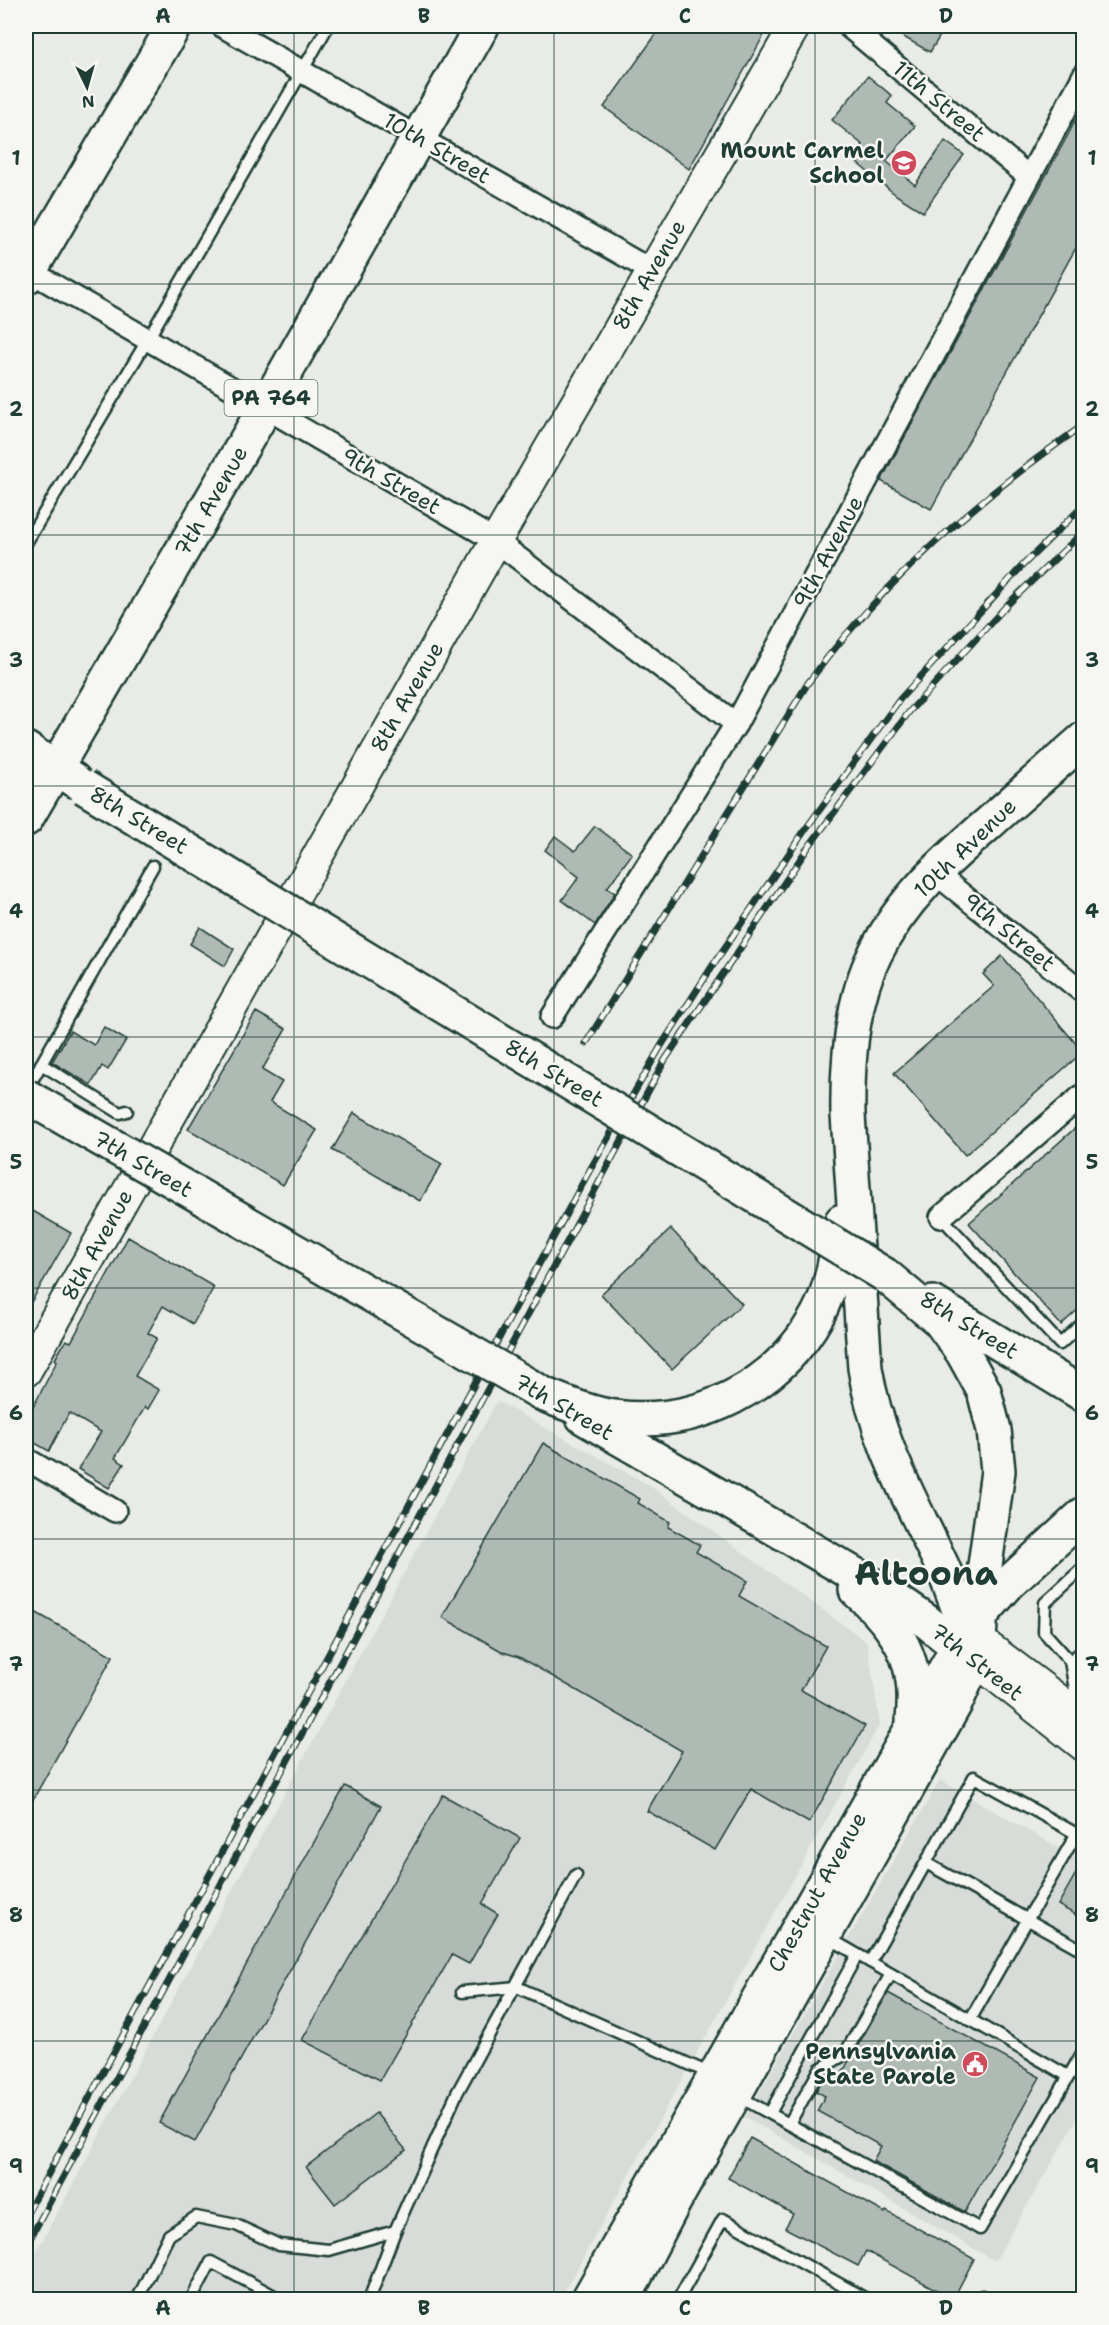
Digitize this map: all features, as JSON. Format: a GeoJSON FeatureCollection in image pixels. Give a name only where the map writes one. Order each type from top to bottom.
{"type":"FeatureCollection","features":[{"type":"Feature","properties":{"kind":"main road"},"geometry":{"type":"LineString","coordinates":[[27,272],[174,26]]}},
{"type":"Feature","properties":{"kind":"main road","name":"7th Avenue"},"geometry":{"type":"LineString","coordinates":[[26,819],[266,408],[482,26]]}},
{"type":"Feature","properties":{"kind":"main road","name":"10th Avenue"},"geometry":{"type":"LineString","coordinates":[[848,1115],[848,1083],[853,1031],[861,993],[874,954],[900,912],[934,872],[1083,738]]}},
{"type":"Feature","properties":{"kind":"main road","name":"8th Street"},"geometry":{"type":"LineString","coordinates":[[26,749],[84,787],[885,1275],[983,1332],[1083,1395]]}},
{"type":"Feature","properties":{"kind":"main road","name":"7th Street"},"geometry":{"type":"LineString","coordinates":[[26,1096],[788,1537],[972,1638]]}},
{"type":"Feature","properties":{"kind":"main road"},"geometry":{"type":"LineString","coordinates":[[848,1115],[865,1368],[871,1405],[882,1439],[943,1568],[972,1638]]}},
{"type":"Feature","properties":{"kind":"main road"},"geometry":{"type":"LineString","coordinates":[[545,1395],[581,1409],[615,1417],[664,1418],[713,1407],[752,1388],[789,1356],[819,1313],[834,1266],[844,1206],[848,1115]]}},
{"type":"Feature","properties":{"kind":"main road"},"geometry":{"type":"LineString","coordinates":[[885,1275],[940,1321],[963,1353],[984,1391],[994,1430],[998,1471],[993,1516],[972,1638]]}},
{"type":"Feature","properties":{"kind":"main road","name":"Chestnut Avenue"},"geometry":{"type":"LineString","coordinates":[[623,2300],[675,2200],[724,2085],[913,1722],[1008,1583],[1083,1514]]}},
{"type":"Feature","properties":{"kind":"main road"},"geometry":{"type":"LineString","coordinates":[[788,1537],[838,1574],[894,1629],[905,1648],[914,1673],[916,1696],[913,1722]]}},
{"type":"Feature","properties":{"kind":"main road","name":"Chestnut Avenue"},"geometry":{"type":"LineString","coordinates":[[588,2300],[724,2085],[824,1936],[956,1702],[972,1638]]}},
{"type":"Feature","properties":{"kind":"street","name":"10th Street"},"geometry":{"type":"LineString","coordinates":[[222,26],[652,271]]}},
{"type":"Feature","properties":{"kind":"street","name":"8th Avenue"},"geometry":{"type":"LineString","coordinates":[[26,1371],[496,541],[795,26]]}},
{"type":"Feature","properties":{"kind":"street","name":"11th Street"},"geometry":{"type":"LineString","coordinates":[[848,26],[1029,177]]}},
{"type":"Feature","properties":{"kind":"street","name":"9th Avenue"},"geometry":{"type":"LineString","coordinates":[[552,1017],[736,724],[1083,75]]}},
{"type":"Feature","properties":{"kind":"street","name":"9th Street"},"geometry":{"type":"LineString","coordinates":[[27,272],[148,339],[496,541],[736,724]]}},
{"type":"Feature","properties":{"kind":"street","name":"9th Street"},"geometry":{"type":"LineString","coordinates":[[934,872],[1083,993]]}},
{"type":"Feature","properties":{"kind":"street"},"geometry":{"type":"LineString","coordinates":[[941,1217],[1083,1094]]}},
{"type":"Feature","properties":{"kind":"street"},"geometry":{"type":"LineString","coordinates":[[26,1459],[115,1511]]}},
{"type":"Feature","properties":{"kind":"street","name":"7th Street"},"geometry":{"type":"LineString","coordinates":[[972,1638],[1082,1717]]}},
{"type":"Feature","properties":{"kind":"street","name":"7th Street"},"geometry":{"type":"LineString","coordinates":[[972,1638],[1083,1746]]}},
{"type":"Feature","properties":{"kind":"lane"},"geometry":{"type":"LineString","coordinates":[[26,543],[148,339],[328,26]]}},
{"type":"Feature","properties":{"kind":"lane"},"geometry":{"type":"LineString","coordinates":[[26,1091],[153,867]]}},
{"type":"Feature","properties":{"kind":"lane"},"geometry":{"type":"LineString","coordinates":[[40,1064],[120,1113],[127,1111]]}},
{"type":"Feature","properties":{"kind":"lane"},"geometry":{"type":"LineString","coordinates":[[941,1217],[1060,1344],[1083,1322]]}},
{"type":"Feature","properties":{"kind":"lane"},"geometry":{"type":"LineString","coordinates":[[1082,1717],[1070,1661],[1044,1632],[1045,1603],[1083,1567]]}},
{"type":"Feature","properties":{"kind":"lane"},"geometry":{"type":"LineString","coordinates":[[1070,1661],[1083,1650]]}},
{"type":"Feature","properties":{"kind":"lane"},"geometry":{"type":"LineString","coordinates":[[870,1962],[974,1777],[1080,1835],[970,2020]]}},
{"type":"Feature","properties":{"kind":"lane"},"geometry":{"type":"LineString","coordinates":[[926,1863],[1083,1951]]}},
{"type":"Feature","properties":{"kind":"lane"},"geometry":{"type":"LineString","coordinates":[[369,2300],[395,2231],[457,2093],[517,1987],[576,1875]]}},
{"type":"Feature","properties":{"kind":"lane"},"geometry":{"type":"LineString","coordinates":[[824,1936],[1068,2076]]}},
{"type":"Feature","properties":{"kind":"lane"},"geometry":{"type":"LineString","coordinates":[[770,2113],[857,1955]]}},
{"type":"Feature","properties":{"kind":"lane"},"geometry":{"type":"LineString","coordinates":[[789,2124],[820,2069],[844,2055],[891,1974]]}},
{"type":"Feature","properties":{"kind":"lane"},"geometry":{"type":"LineString","coordinates":[[462,1992],[517,1987],[724,2085],[789,2124],[980,2229],[1083,2050]]}},
{"type":"Feature","properties":{"kind":"lane"},"geometry":{"type":"LineString","coordinates":[[137,2300],[169,2235],[196,2217],[236,2225],[279,2246],[329,2250],[395,2231]]}},
{"type":"Feature","properties":{"kind":"lane"},"geometry":{"type":"LineString","coordinates":[[678,2300],[723,2219],[868,2300]]}},
{"type":"Feature","properties":{"kind":"lane"},"geometry":{"type":"LineString","coordinates":[[191,2300],[211,2262],[282,2300]]}},
{"type":"Feature","properties":{"kind":"shaded area"},"geometry":{"type":"Polygon","coordinates":[[[497,1401],[649,1485],[867,1642],[880,1724],[560,2299],[26,2299],[26,2266],[28,2267],[497,1401]]]}},
{"type":"Feature","properties":{"kind":"shaded area"},"geometry":{"type":"Polygon","coordinates":[[[940,1780],[1083,1862],[1083,2109],[995,2261],[745,2117],[940,1780]]]}},
{"type":"Feature","properties":{"kind":"building"},"geometry":{"type":"Polygon","coordinates":[[[662,26],[708,26],[722,33],[726,26],[769,26],[689,169],[604,107],[662,26]]]}},
{"type":"Feature","properties":{"kind":"building"},"geometry":{"type":"Polygon","coordinates":[[[884,26],[946,26],[930,52],[884,26]]]}},
{"type":"Feature","properties":{"kind":"building"},"geometry":{"type":"Polygon","coordinates":[[[868,76],[892,96],[887,103],[915,126],[886,161],[915,185],[945,141],[964,155],[923,212],[896,195],[852,159],[863,145],[832,120],[868,76]]]}},
{"type":"Feature","properties":{"kind":"building"},"geometry":{"type":"Polygon","coordinates":[[[1083,107],[1083,235],[931,509],[881,481],[1083,107]]]}},
{"type":"Feature","properties":{"kind":"building"},"geometry":{"type":"Polygon","coordinates":[[[595,826],[632,854],[607,888],[615,893],[595,925],[562,900],[579,877],[545,850],[555,836],[575,851],[595,826]]]}},
{"type":"Feature","properties":{"kind":"building"},"geometry":{"type":"Polygon","coordinates":[[[200,927],[234,949],[225,966],[190,944],[200,927]]]}},
{"type":"Feature","properties":{"kind":"building"},"geometry":{"type":"Polygon","coordinates":[[[1002,956],[1083,1052],[965,1155],[894,1073],[994,986],[983,974],[1002,956]]]}},
{"type":"Feature","properties":{"kind":"building"},"geometry":{"type":"Polygon","coordinates":[[[256,1012],[286,1029],[262,1070],[282,1082],[270,1102],[317,1130],[283,1185],[188,1129],[256,1012]]]}},
{"type":"Feature","properties":{"kind":"building"},"geometry":{"type":"Polygon","coordinates":[[[104,1027],[126,1040],[108,1070],[102,1066],[91,1085],[52,1062],[70,1031],[94,1045],[104,1027]]]}},
{"type":"Feature","properties":{"kind":"building"},"geometry":{"type":"Polygon","coordinates":[[[354,1113],[442,1164],[420,1201],[332,1150],[354,1113]]]}},
{"type":"Feature","properties":{"kind":"building"},"geometry":{"type":"Polygon","coordinates":[[[1083,1121],[1083,1305],[1061,1325],[969,1223],[1083,1121]]]}},
{"type":"Feature","properties":{"kind":"building"},"geometry":{"type":"Polygon","coordinates":[[[26,1207],[71,1233],[26,1311],[26,1207]]]}},
{"type":"Feature","properties":{"kind":"building"},"geometry":{"type":"Polygon","coordinates":[[[671,1229],[742,1304],[672,1369],[601,1294],[671,1229]]]}},
{"type":"Feature","properties":{"kind":"building"},"geometry":{"type":"Polygon","coordinates":[[[128,1237],[214,1287],[193,1324],[163,1306],[148,1333],[157,1338],[135,1376],[159,1390],[148,1409],[145,1407],[115,1458],[124,1464],[109,1488],[78,1469],[101,1432],[69,1413],[49,1451],[26,1438],[26,1421],[57,1361],[55,1359],[66,1340],[71,1342],[128,1237]]]}},
{"type":"Feature","properties":{"kind":"building"},"geometry":{"type":"Polygon","coordinates":[[[543,1443],[640,1499],[638,1503],[670,1522],[668,1527],[700,1545],[696,1552],[747,1581],[739,1596],[826,1646],[801,1690],[865,1726],[809,1823],[751,1789],[715,1850],[647,1811],[682,1751],[519,1657],[503,1652],[442,1617],[543,1443]]]}},
{"type":"Feature","properties":{"kind":"building"},"geometry":{"type":"Polygon","coordinates":[[[26,1607],[113,1656],[26,1812],[26,1607]]]}},
{"type":"Feature","properties":{"kind":"building"},"geometry":{"type":"Polygon","coordinates":[[[345,1786],[381,1806],[195,2142],[159,2123],[345,1786]]]}},
{"type":"Feature","properties":{"kind":"building"},"geometry":{"type":"Polygon","coordinates":[[[443,1795],[520,1838],[482,1904],[498,1914],[469,1964],[452,1955],[380,2080],[302,2040],[443,1795]]]}},
{"type":"Feature","properties":{"kind":"building"},"geometry":{"type":"Polygon","coordinates":[[[1083,1861],[1083,1919],[1058,1905],[1083,1861]]]}},
{"type":"Feature","properties":{"kind":"building"},"geometry":{"type":"Polygon","coordinates":[[[888,1993],[1040,2077],[965,2212],[873,2161],[881,2146],[817,2111],[825,2096],[816,2091],[826,2074],[838,2080],[888,1993]]]}},
{"type":"Feature","properties":{"kind":"building"},"geometry":{"type":"Polygon","coordinates":[[[376,2113],[406,2150],[335,2204],[306,2167],[376,2113]]]}},
{"type":"Feature","properties":{"kind":"building"},"geometry":{"type":"Polygon","coordinates":[[[750,2138],[885,2213],[886,2211],[974,2259],[953,2299],[866,2251],[858,2266],[785,2228],[793,2214],[728,2178],[750,2138]]]}},
{"type":"Feature","properties":{"kind":"railway"},"geometry":{"type":"LineString","coordinates":[[586,1043],[808,683],[837,646],[901,576],[970,511],[1084,425]]}},
{"type":"Feature","properties":{"kind":"railway"},"geometry":{"type":"LineString","coordinates":[[26,2215],[587,1175],[661,1046],[805,830],[900,699],[1023,565],[1084,505]]}},
{"type":"Feature","properties":{"kind":"railway"},"geometry":{"type":"LineString","coordinates":[[26,2246],[665,1060],[807,849],[909,712],[1008,604],[1084,531]]}},
{"type":"Feature","properties":{"kind":"place","name":"Mount Carmel School"},"geometry":{"type":"Point","coordinates":[904,163]}},
{"type":"Feature","properties":{"kind":"place","name":"Pennsylvania State Parole"},"geometry":{"type":"Point","coordinates":[975,2064]}},
{"type":"Feature","properties":{"kind":"district","name":"Altoona"},"geometry":{"type":"Point","coordinates":[926,1573]}}]}
